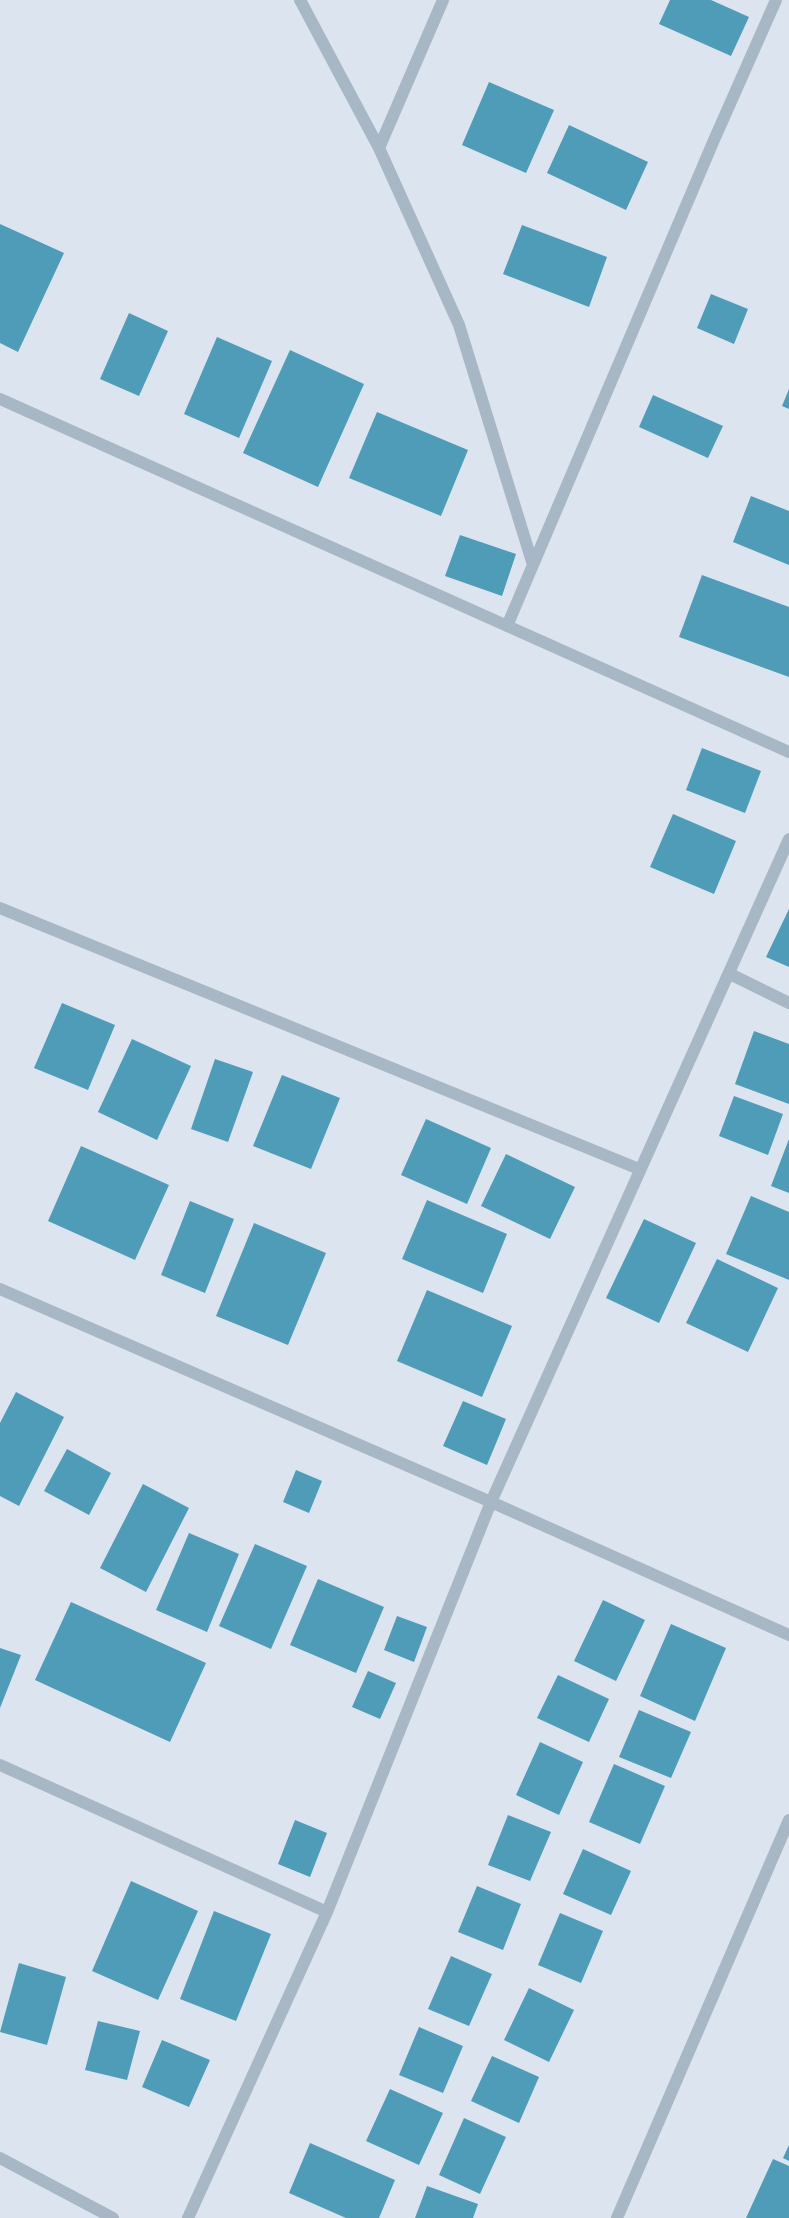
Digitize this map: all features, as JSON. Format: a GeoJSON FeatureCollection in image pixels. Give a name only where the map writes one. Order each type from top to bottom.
{"type":"FeatureCollection","features":[{"type":"Feature","properties":{"kind":"street"},"geometry":{"type":"LineString","coordinates":[[300,0],[378,148],[459,325],[533,565]]}},
{"type":"Feature","properties":{"kind":"street"},"geometry":{"type":"LineString","coordinates":[[378,148],[443,0]]}},
{"type":"Feature","properties":{"kind":"street"},"geometry":{"type":"LineString","coordinates":[[507,626],[706,158],[776,0]]}},
{"type":"Feature","properties":{"kind":"street"},"geometry":{"type":"LineString","coordinates":[[0,399],[789,752]]}},
{"type":"Feature","properties":{"kind":"street"},"geometry":{"type":"LineString","coordinates":[[188,2218],[327,1912],[491,1502],[639,1169],[730,974],[789,839]]}},
{"type":"Feature","properties":{"kind":"street"},"geometry":{"type":"LineString","coordinates":[[0,908],[639,1169]]}},
{"type":"Feature","properties":{"kind":"street"},"geometry":{"type":"LineString","coordinates":[[730,974],[789,1002]]}},
{"type":"Feature","properties":{"kind":"street"},"geometry":{"type":"LineString","coordinates":[[0,1289],[491,1502],[789,1635]]}},
{"type":"Feature","properties":{"kind":"street"},"geometry":{"type":"LineString","coordinates":[[0,1765],[327,1912]]}},
{"type":"Feature","properties":{"kind":"street"},"geometry":{"type":"LineString","coordinates":[[617,2218],[789,1820]]}},
{"type":"Feature","properties":{"kind":"street"},"geometry":{"type":"LineString","coordinates":[[0,2158],[113,2218]]}},
{"type":"Feature","properties":{"kind":"building"},"geometry":{"type":"Polygon","coordinates":[[[670,0],[711,0],[749,17],[731,56],[659,24],[670,0]]]}},
{"type":"Feature","properties":{"kind":"building"},"geometry":{"type":"Polygon","coordinates":[[[489,82],[554,110],[526,173],[462,145],[489,82]]]}},
{"type":"Feature","properties":{"kind":"building"},"geometry":{"type":"Polygon","coordinates":[[[569,125],[648,162],[626,210],[547,173],[569,125]]]}},
{"type":"Feature","properties":{"kind":"building"},"geometry":{"type":"Polygon","coordinates":[[[0,224],[64,253],[18,352],[0,343],[0,224]]]}},
{"type":"Feature","properties":{"kind":"building"},"geometry":{"type":"Polygon","coordinates":[[[522,225],[607,257],[589,307],[503,274],[522,225]]]}},
{"type":"Feature","properties":{"kind":"building"},"geometry":{"type":"Polygon","coordinates":[[[711,294],[748,309],[734,344],[697,328],[711,294]]]}},
{"type":"Feature","properties":{"kind":"building"},"geometry":{"type":"Polygon","coordinates":[[[129,313],[168,331],[139,396],[100,379],[129,313]]]}},
{"type":"Feature","properties":{"kind":"building"},"geometry":{"type":"Polygon","coordinates":[[[217,337],[272,361],[239,438],[184,414],[217,337]]]}},
{"type":"Feature","properties":{"kind":"building"},"geometry":{"type":"Polygon","coordinates":[[[290,350],[364,384],[318,487],[243,453],[290,350]]]}},
{"type":"Feature","properties":{"kind":"building"},"geometry":{"type":"Polygon","coordinates":[[[789,389],[789,409],[782,406],[789,389]]]}},
{"type":"Feature","properties":{"kind":"building"},"geometry":{"type":"Polygon","coordinates":[[[653,395],[723,426],[708,458],[639,427],[653,395]]]}},
{"type":"Feature","properties":{"kind":"building"},"geometry":{"type":"Polygon","coordinates":[[[377,412],[468,450],[441,516],[349,478],[377,412]]]}},
{"type":"Feature","properties":{"kind":"building"},"geometry":{"type":"Polygon","coordinates":[[[751,496],[789,511],[789,565],[733,542],[751,496]]]}},
{"type":"Feature","properties":{"kind":"building"},"geometry":{"type":"Polygon","coordinates":[[[460,535],[516,554],[502,596],[445,576],[460,535]]]}},
{"type":"Feature","properties":{"kind":"building"},"geometry":{"type":"Polygon","coordinates":[[[702,575],[789,607],[789,677],[679,637],[702,575]]]}},
{"type":"Feature","properties":{"kind":"building"},"geometry":{"type":"Polygon","coordinates":[[[702,748],[761,771],[745,813],[686,790],[702,748]]]}},
{"type":"Feature","properties":{"kind":"building"},"geometry":{"type":"Polygon","coordinates":[[[673,814],[736,841],[714,894],[650,867],[673,814]]]}},
{"type":"Feature","properties":{"kind":"building"},"geometry":{"type":"Polygon","coordinates":[[[789,909],[789,967],[766,957],[789,909]]]}},
{"type":"Feature","properties":{"kind":"building"},"geometry":{"type":"Polygon","coordinates":[[[62,1003],[115,1025],[88,1090],[34,1068],[62,1003]]]}},
{"type":"Feature","properties":{"kind":"building"},"geometry":{"type":"Polygon","coordinates":[[[754,1031],[789,1044],[789,1104],[735,1084],[754,1031]]]}},
{"type":"Feature","properties":{"kind":"building"},"geometry":{"type":"Polygon","coordinates":[[[132,1039],[191,1066],[157,1140],[98,1112],[132,1039]]]}},
{"type":"Feature","properties":{"kind":"building"},"geometry":{"type":"Polygon","coordinates":[[[215,1059],[253,1072],[228,1142],[191,1129],[215,1059]]]}},
{"type":"Feature","properties":{"kind":"building"},"geometry":{"type":"Polygon","coordinates":[[[282,1075],[340,1098],[311,1169],[253,1146],[282,1075]]]}},
{"type":"Feature","properties":{"kind":"building"},"geometry":{"type":"Polygon","coordinates":[[[734,1096],[783,1114],[768,1155],[719,1136],[734,1096]]]}},
{"type":"Feature","properties":{"kind":"building"},"geometry":{"type":"Polygon","coordinates":[[[426,1119],[491,1148],[467,1204],[401,1175],[426,1119]]]}},
{"type":"Feature","properties":{"kind":"building"},"geometry":{"type":"Polygon","coordinates":[[[789,1139],[789,1193],[771,1186],[789,1139]]]}},
{"type":"Feature","properties":{"kind":"building"},"geometry":{"type":"Polygon","coordinates":[[[81,1146],[169,1185],[135,1260],[48,1221],[81,1146]]]}},
{"type":"Feature","properties":{"kind":"building"},"geometry":{"type":"Polygon","coordinates":[[[506,1154],[575,1187],[550,1239],[481,1206],[506,1154]]]}},
{"type":"Feature","properties":{"kind":"building"},"geometry":{"type":"Polygon","coordinates":[[[751,1196],[789,1212],[789,1280],[726,1254],[751,1196]]]}},
{"type":"Feature","properties":{"kind":"building"},"geometry":{"type":"Polygon","coordinates":[[[427,1200],[507,1234],[483,1293],[402,1259],[427,1200]]]}},
{"type":"Feature","properties":{"kind":"building"},"geometry":{"type":"Polygon","coordinates":[[[190,1201],[234,1219],[205,1293],[161,1275],[190,1201]]]}},
{"type":"Feature","properties":{"kind":"building"},"geometry":{"type":"Polygon","coordinates":[[[644,1219],[696,1243],[659,1323],[606,1298],[644,1219]]]}},
{"type":"Feature","properties":{"kind":"building"},"geometry":{"type":"Polygon","coordinates":[[[254,1223],[326,1253],[288,1345],[216,1316],[254,1223]]]}},
{"type":"Feature","properties":{"kind":"building"},"geometry":{"type":"Polygon","coordinates":[[[717,1259],[778,1288],[748,1352],[686,1323],[717,1259]]]}},
{"type":"Feature","properties":{"kind":"building"},"geometry":{"type":"Polygon","coordinates":[[[427,1290],[512,1326],[482,1397],[397,1361],[427,1290]]]}},
{"type":"Feature","properties":{"kind":"building"},"geometry":{"type":"Polygon","coordinates":[[[16,1392],[64,1417],[19,1506],[0,1496],[0,1423],[16,1392]]]}},
{"type":"Feature","properties":{"kind":"building"},"geometry":{"type":"Polygon","coordinates":[[[463,1401],[506,1419],[487,1465],[443,1446],[463,1401]]]}},
{"type":"Feature","properties":{"kind":"building"},"geometry":{"type":"Polygon","coordinates":[[[67,1449],[111,1473],[89,1515],[44,1491],[67,1449]]]}},
{"type":"Feature","properties":{"kind":"building"},"geometry":{"type":"Polygon","coordinates":[[[296,1470],[322,1481],[309,1513],[283,1502],[296,1470]]]}},
{"type":"Feature","properties":{"kind":"building"},"geometry":{"type":"Polygon","coordinates":[[[143,1484],[189,1508],[146,1592],[100,1568],[143,1484]]]}},
{"type":"Feature","properties":{"kind":"building"},"geometry":{"type":"Polygon","coordinates":[[[189,1533],[239,1554],[207,1632],[156,1610],[189,1533]]]}},
{"type":"Feature","properties":{"kind":"building"},"geometry":{"type":"Polygon","coordinates":[[[255,1544],[307,1566],[271,1649],[219,1626],[255,1544]]]}},
{"type":"Feature","properties":{"kind":"building"},"geometry":{"type":"Polygon","coordinates":[[[318,1579],[384,1607],[356,1673],[290,1645],[318,1579]]]}},
{"type":"Feature","properties":{"kind":"building"},"geometry":{"type":"Polygon","coordinates":[[[603,1600],[645,1620],[616,1681],[574,1661],[603,1600]]]}},
{"type":"Feature","properties":{"kind":"building"},"geometry":{"type":"Polygon","coordinates":[[[71,1602],[206,1663],[170,1742],[35,1680],[71,1602]]]}},
{"type":"Feature","properties":{"kind":"building"},"geometry":{"type":"Polygon","coordinates":[[[397,1616],[427,1627],[414,1662],[384,1650],[397,1616]]]}},
{"type":"Feature","properties":{"kind":"building"},"geometry":{"type":"Polygon","coordinates":[[[671,1624],[726,1648],[695,1721],[640,1696],[671,1624]]]}},
{"type":"Feature","properties":{"kind":"building"},"geometry":{"type":"Polygon","coordinates":[[[0,1648],[21,1655],[0,1708],[0,1648]]]}},
{"type":"Feature","properties":{"kind":"building"},"geometry":{"type":"Polygon","coordinates":[[[368,1671],[396,1683],[380,1719],[352,1707],[368,1671]]]}},
{"type":"Feature","properties":{"kind":"building"},"geometry":{"type":"Polygon","coordinates":[[[558,1675],[609,1699],[589,1742],[537,1718],[558,1675]]]}},
{"type":"Feature","properties":{"kind":"building"},"geometry":{"type":"Polygon","coordinates":[[[639,1710],[691,1732],[671,1778],[619,1757],[639,1710]]]}},
{"type":"Feature","properties":{"kind":"building"},"geometry":{"type":"Polygon","coordinates":[[[540,1742],[583,1762],[559,1815],[516,1795],[540,1742]]]}},
{"type":"Feature","properties":{"kind":"building"},"geometry":{"type":"Polygon","coordinates":[[[614,1764],[665,1786],[640,1844],[589,1822],[614,1764]]]}},
{"type":"Feature","properties":{"kind":"building"},"geometry":{"type":"Polygon","coordinates":[[[508,1815],[551,1832],[530,1881],[488,1865],[508,1815]]]}},
{"type":"Feature","properties":{"kind":"building"},"geometry":{"type":"Polygon","coordinates":[[[295,1820],[327,1833],[310,1877],[278,1864],[295,1820]]]}},
{"type":"Feature","properties":{"kind":"building"},"geometry":{"type":"Polygon","coordinates":[[[583,1849],[631,1871],[611,1915],[563,1894],[583,1849]]]}},
{"type":"Feature","properties":{"kind":"building"},"geometry":{"type":"Polygon","coordinates":[[[131,1881],[198,1911],[158,2000],[92,1971],[131,1881]]]}},
{"type":"Feature","properties":{"kind":"building"},"geometry":{"type":"Polygon","coordinates":[[[477,1886],[521,1904],[503,1950],[458,1932],[477,1886]]]}},
{"type":"Feature","properties":{"kind":"building"},"geometry":{"type":"Polygon","coordinates":[[[214,1911],[271,1934],[236,2021],[180,1999],[214,1911]]]}},
{"type":"Feature","properties":{"kind":"building"},"geometry":{"type":"Polygon","coordinates":[[[560,1913],[603,1931],[581,1983],[538,1965],[560,1913]]]}},
{"type":"Feature","properties":{"kind":"building"},"geometry":{"type":"Polygon","coordinates":[[[451,1956],[492,1974],[469,2026],[428,2009],[451,1956]]]}},
{"type":"Feature","properties":{"kind":"building"},"geometry":{"type":"Polygon","coordinates":[[[19,1963],[66,1977],[47,2045],[0,2032],[19,1963]]]}},
{"type":"Feature","properties":{"kind":"building"},"geometry":{"type":"Polygon","coordinates":[[[529,1988],[574,2010],[549,2062],[504,2040],[529,1988]]]}},
{"type":"Feature","properties":{"kind":"building"},"geometry":{"type":"Polygon","coordinates":[[[98,2021],[140,2031],[127,2080],[85,2070],[98,2021]]]}},
{"type":"Feature","properties":{"kind":"building"},"geometry":{"type":"Polygon","coordinates":[[[419,2027],[463,2046],[443,2093],[399,2075],[419,2027]]]}},
{"type":"Feature","properties":{"kind":"building"},"geometry":{"type":"Polygon","coordinates":[[[162,2040],[210,2060],[189,2107],[142,2087],[162,2040]]]}},
{"type":"Feature","properties":{"kind":"building"},"geometry":{"type":"Polygon","coordinates":[[[492,2056],[539,2077],[519,2123],[471,2101],[492,2056]]]}},
{"type":"Feature","properties":{"kind":"building"},"geometry":{"type":"Polygon","coordinates":[[[390,2089],[443,2113],[419,2165],[366,2141],[390,2089]]]}},
{"type":"Feature","properties":{"kind":"building"},"geometry":{"type":"Polygon","coordinates":[[[464,2118],[506,2137],[480,2194],[439,2175],[464,2118]]]}},
{"type":"Feature","properties":{"kind":"building"},"geometry":{"type":"Polygon","coordinates":[[[310,2143],[395,2180],[379,2218],[346,2218],[289,2193],[310,2143]]]}},
{"type":"Feature","properties":{"kind":"building"},"geometry":{"type":"Polygon","coordinates":[[[789,2145],[789,2161],[783,2158],[789,2145]]]}},
{"type":"Feature","properties":{"kind":"building"},"geometry":{"type":"Polygon","coordinates":[[[773,2159],[789,2166],[789,2218],[746,2218],[773,2159]]]}},
{"type":"Feature","properties":{"kind":"building"},"geometry":{"type":"Polygon","coordinates":[[[427,2186],[478,2204],[473,2218],[415,2218],[427,2186]]]}}]}
